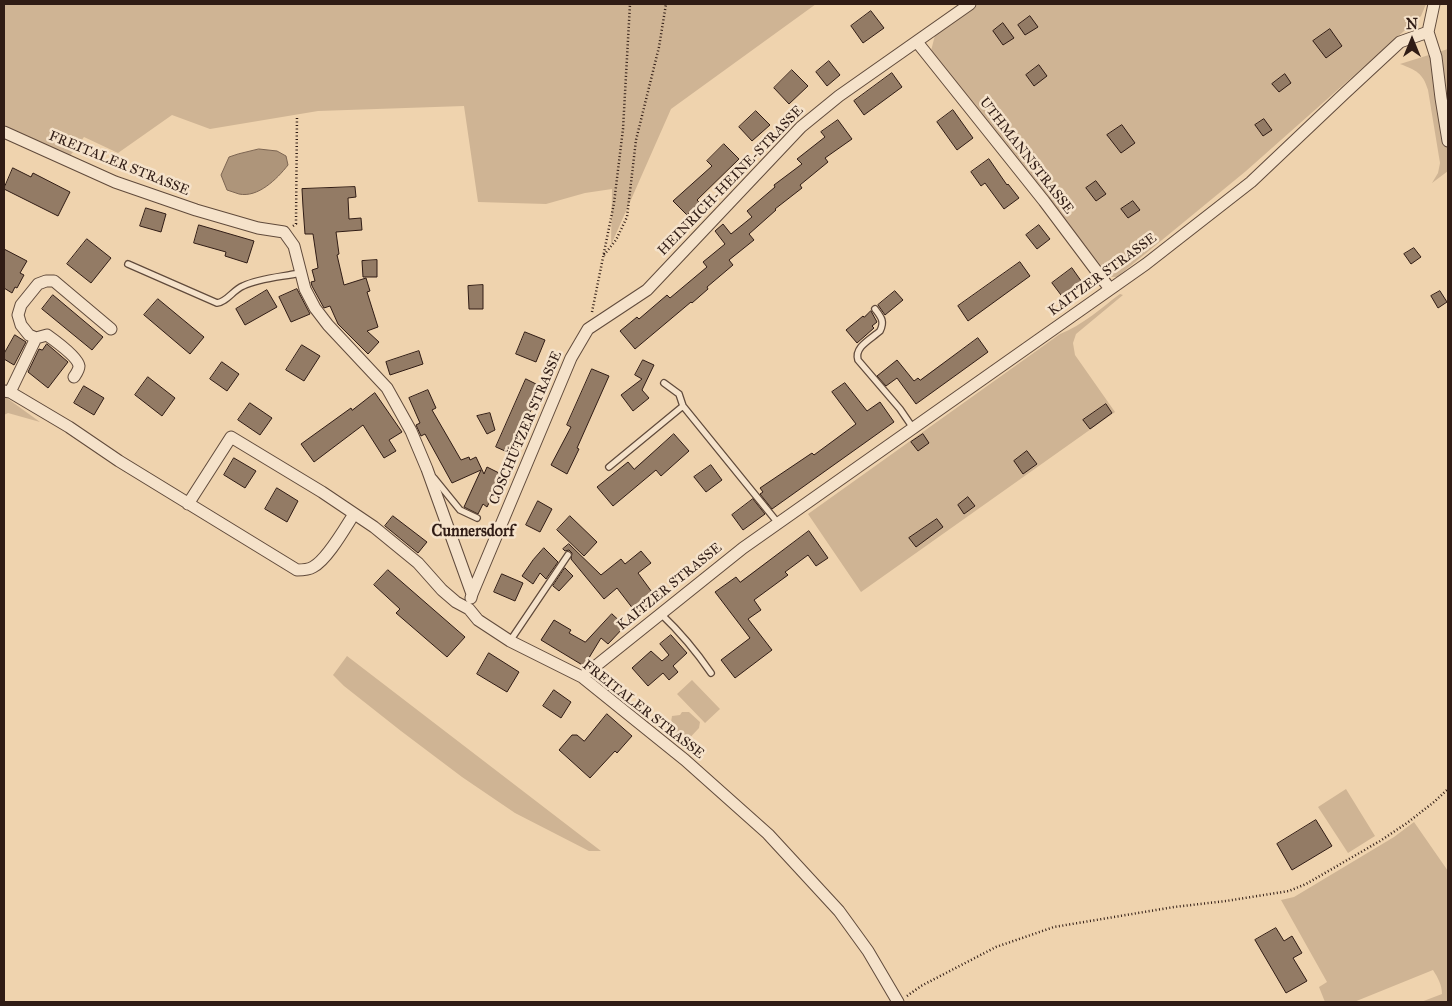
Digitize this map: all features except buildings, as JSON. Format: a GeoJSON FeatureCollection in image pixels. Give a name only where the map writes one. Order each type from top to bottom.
{"type":"FeatureCollection","features":[{"type":"Feature","properties":{"kind":"street","name":"HEINRICH-HEINE-STRASSE"},"geometry":{"type":"LineString","coordinates":[[588,329],[647,290],[801,127],[839,96],[970,4]]}},
{"type":"Feature","properties":{"kind":"street"},"geometry":{"type":"LineString","coordinates":[[1434,4],[1428,32],[1436,57],[1448,142]]}},
{"type":"Feature","properties":{"kind":"street","name":"KAITZER STRASSE"},"geometry":{"type":"LineString","coordinates":[[582,677],[743,548],[1146,264],[1252,182],[1400,42],[1428,32]]}},
{"type":"Feature","properties":{"kind":"street","name":"UTHMANNSTRASSE"},"geometry":{"type":"LineString","coordinates":[[917,42],[1044,202],[1110,289]]}},
{"type":"Feature","properties":{"kind":"street","name":"FREITALER STRASSE"},"geometry":{"type":"LineString","coordinates":[[5,133],[116,182],[169,201],[258,228],[284,232]]}},
{"type":"Feature","properties":{"kind":"street"},"geometry":{"type":"LineString","coordinates":[[284,232],[294,246],[304,289],[315,308],[328,325],[387,388],[411,431],[427,469],[472,594],[469,609]]}},
{"type":"Feature","properties":{"kind":"street"},"geometry":{"type":"LineString","coordinates":[[36,338],[29,335],[21,325],[18,315],[21,305],[38,284],[46,281],[54,281],[110,328]]}},
{"type":"Feature","properties":{"kind":"street","name":"COSCHÜTZER STRASSE"},"geometry":{"type":"LineString","coordinates":[[472,594],[571,358],[588,329]]}},
{"type":"Feature","properties":{"kind":"street"},"geometry":{"type":"LineString","coordinates":[[74,377],[79,366],[78,362],[47,335],[41,336],[36,338],[7,391],[69,427],[119,461],[297,570],[306,570],[314,567],[325,557],[354,514]]}},
{"type":"Feature","properties":{"kind":"street","name":"FREITALER STRASSE"},"geometry":{"type":"LineString","coordinates":[[188,504],[231,436],[322,492],[374,527],[418,563],[442,590],[456,602],[469,609],[478,620],[510,641],[582,677],[684,760],[768,834],[839,911],[902,1000]]}},
{"type":"Feature","properties":{"kind":"lane"},"geometry":{"type":"LineString","coordinates":[[128,264],[217,303],[221,303],[233,292],[253,282],[300,273]]}},
{"type":"Feature","properties":{"kind":"lane"},"geometry":{"type":"LineString","coordinates":[[875,309],[883,319],[882,328],[859,348],[856,356],[900,409],[913,428]]}},
{"type":"Feature","properties":{"kind":"lane"},"geometry":{"type":"LineString","coordinates":[[664,383],[679,394],[683,406],[778,523]]}},
{"type":"Feature","properties":{"kind":"lane"},"geometry":{"type":"LineString","coordinates":[[609,467],[683,406]]}},
{"type":"Feature","properties":{"kind":"lane"},"geometry":{"type":"LineString","coordinates":[[427,469],[460,510],[477,518]]}},
{"type":"Feature","properties":{"kind":"lane"},"geometry":{"type":"LineString","coordinates":[[510,641],[568,556]]}},
{"type":"Feature","properties":{"kind":"lane"},"geometry":{"type":"LineString","coordinates":[[661,614],[696,651],[711,673]]}},
{"type":"Feature","properties":{"kind":"path"},"geometry":{"type":"LineString","coordinates":[[588,329],[614,203],[623,129],[630,4]]}},
{"type":"Feature","properties":{"kind":"path"},"geometry":{"type":"LineString","coordinates":[[603,256],[616,240],[627,217],[636,140],[659,46],[666,4]]}},
{"type":"Feature","properties":{"kind":"path"},"geometry":{"type":"LineString","coordinates":[[284,232],[296,224],[297,116]]}},
{"type":"Feature","properties":{"kind":"path"},"geometry":{"type":"LineString","coordinates":[[902,1000],[921,986],[996,947],[1054,927],[1174,907],[1289,891],[1306,884],[1380,841],[1407,823],[1448,789]]}},
{"type":"Feature","properties":{"kind":"shaded area"},"geometry":{"type":"Polygon","coordinates":[[[4,4],[816,4],[671,109],[611,245],[612,189],[585,193],[546,204],[478,202],[464,106],[318,111],[210,129],[172,115],[118,153],[84,137],[67,160],[4,132],[4,4]]]}},
{"type":"Feature","properties":{"kind":"shaded area"},"geometry":{"type":"Polygon","coordinates":[[[978,4],[1426,4],[1421,16],[1246,171],[1117,277],[1110,277],[931,51],[935,35],[978,4]]]}},
{"type":"Feature","properties":{"kind":"shaded area"},"geometry":{"type":"Polygon","coordinates":[[[1448,49],[1448,171],[1432,183],[1438,173],[1440,163],[1428,90],[1424,80],[1418,73],[1400,64],[1448,49]]]}},
{"type":"Feature","properties":{"kind":"shaded area"},"geometry":{"type":"Polygon","coordinates":[[[259,149],[277,151],[286,156],[288,165],[273,181],[253,193],[239,194],[227,190],[221,175],[229,157],[259,149]]]}},
{"type":"Feature","properties":{"kind":"shaded area"},"geometry":{"type":"Polygon","coordinates":[[[1120,294],[1123,295],[1076,334],[1073,343],[1075,355],[1115,412],[861,592],[808,514],[1060,334],[1084,321],[1120,294]]]}},
{"type":"Feature","properties":{"kind":"shaded area"},"geometry":{"type":"Polygon","coordinates":[[[4,396],[40,422],[8,413],[4,415],[4,396]]]}},
{"type":"Feature","properties":{"kind":"shaded area"},"geometry":{"type":"Polygon","coordinates":[[[347,656],[601,851],[589,851],[515,813],[462,777],[401,731],[333,675],[347,656]]]}},
{"type":"Feature","properties":{"kind":"shaded area"},"geometry":{"type":"Polygon","coordinates":[[[692,680],[720,709],[705,723],[677,694],[692,680]]]}},
{"type":"Feature","properties":{"kind":"shaded area"},"geometry":{"type":"Polygon","coordinates":[[[682,712],[689,712],[700,722],[699,728],[684,744],[673,735],[676,725],[671,722],[672,716],[680,715],[682,712]]]}},
{"type":"Feature","properties":{"kind":"shaded area"},"geometry":{"type":"Polygon","coordinates":[[[1346,789],[1375,836],[1348,853],[1318,807],[1346,789]]]}},
{"type":"Feature","properties":{"kind":"shaded area"},"geometry":{"type":"Polygon","coordinates":[[[1414,822],[1448,871],[1448,1002],[1421,1002],[1442,994],[1433,970],[1354,1002],[1325,1002],[1319,987],[1327,982],[1281,900],[1294,897],[1394,837],[1414,822]]]}},
{"type":"Feature","properties":{"kind":"district","name":"Cunnersdorf"},"geometry":{"type":"Point","coordinates":[473,532]}}]}
